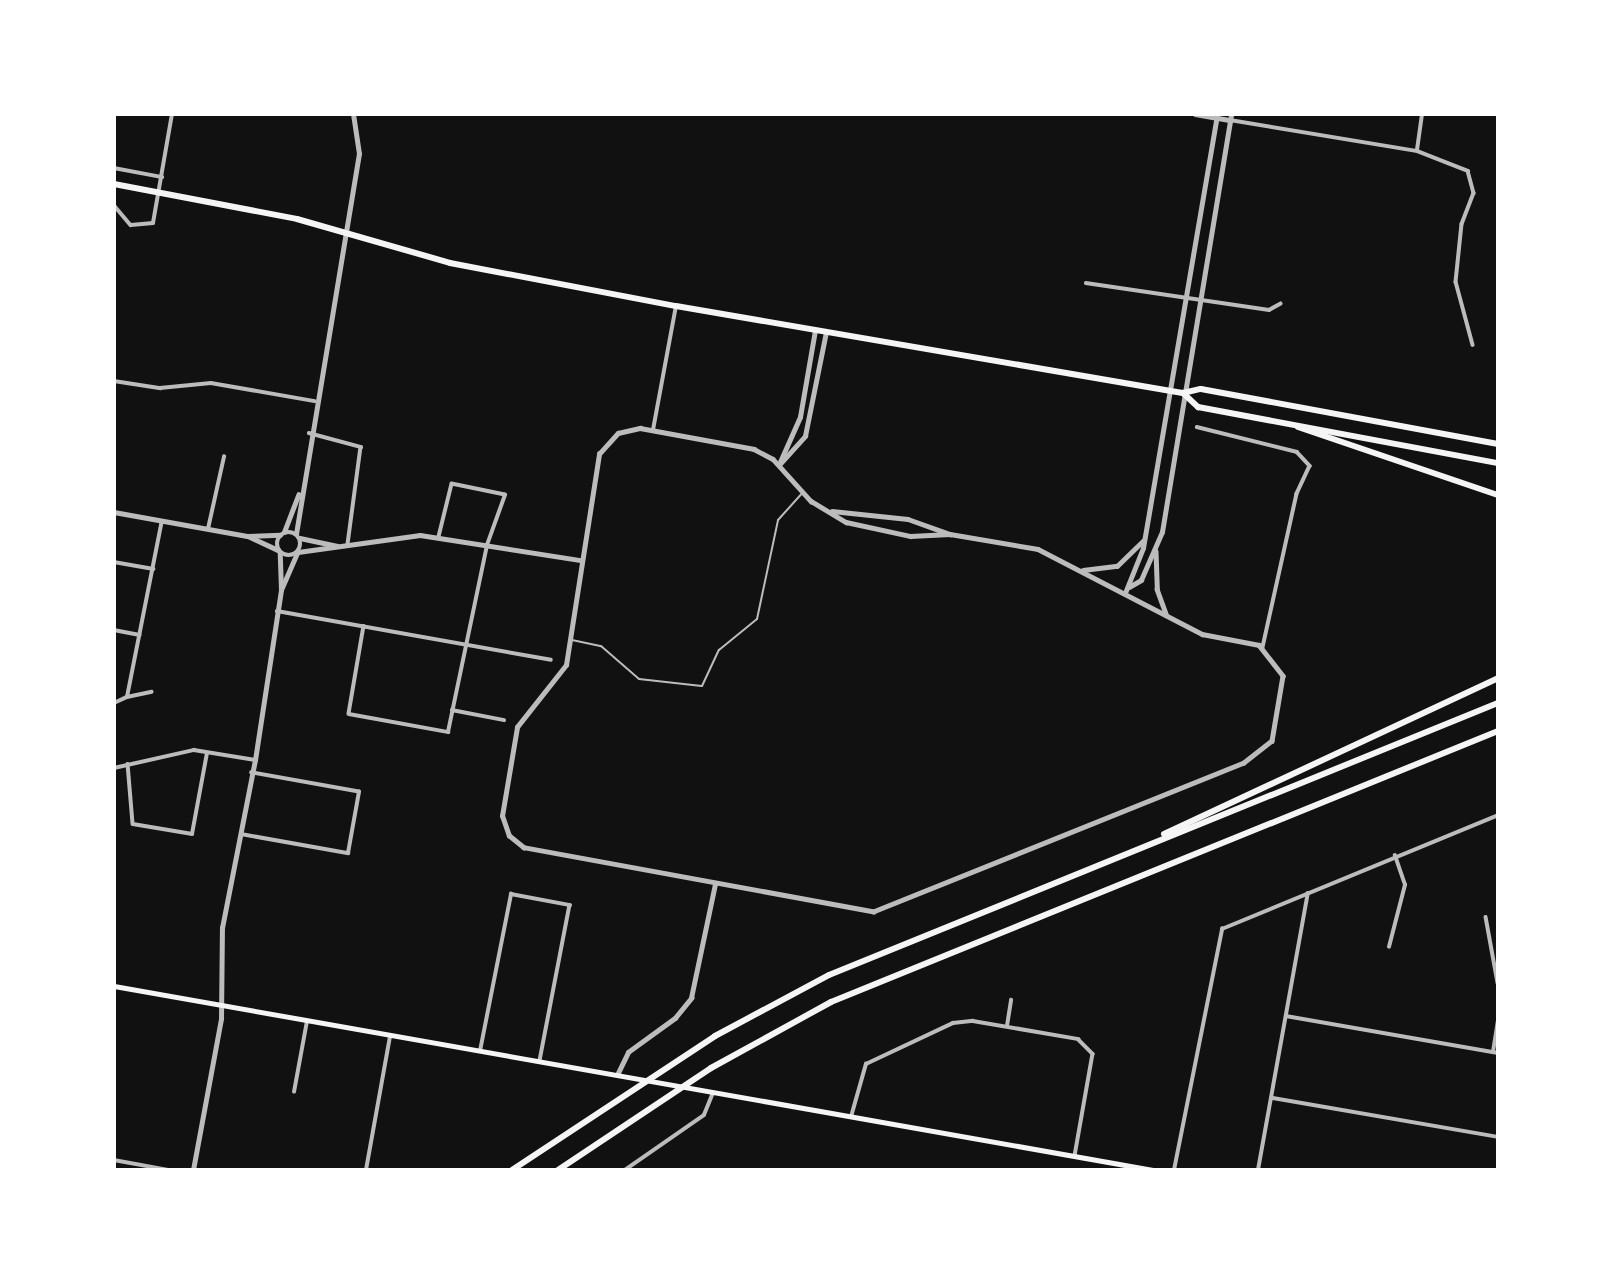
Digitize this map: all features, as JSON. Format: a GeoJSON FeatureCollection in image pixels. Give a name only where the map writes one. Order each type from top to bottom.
{"type":"FeatureCollection","features":[{"type":"Feature","properties":{"kind":"highway"},"geometry":{"type":"LineString","coordinates":[[114,184],[344,232],[441,261],[676,306],[1183,393],[1201,389],[1498,444]]}},
{"type":"Feature","properties":{"kind":"highway"},"geometry":{"type":"LineString","coordinates":[[1183,393],[1198,407],[1498,463]]}},
{"type":"Feature","properties":{"kind":"highway"},"geometry":{"type":"LineString","coordinates":[[1298,427],[1498,495]]}},
{"type":"Feature","properties":{"kind":"highway"},"geometry":{"type":"LineString","coordinates":[[1126,853],[1498,678]]}},
{"type":"Feature","properties":{"kind":"highway"},"geometry":{"type":"LineString","coordinates":[[512,1170],[674,1062],[840,969],[1498,703]]}},
{"type":"Feature","properties":{"kind":"highway"},"geometry":{"type":"LineString","coordinates":[[558,1170],[711,1068],[889,976],[1498,731]]}},
{"type":"Feature","properties":{"kind":"main road"},"geometry":{"type":"LineString","coordinates":[[114,986],[1153,1170]]}},
{"type":"Feature","properties":{"kind":"street"},"geometry":{"type":"LineString","coordinates":[[114,205],[131,225],[146,227],[159,214],[159,192],[172,114]]}},
{"type":"Feature","properties":{"kind":"street"},"geometry":{"type":"LineString","coordinates":[[281,590],[298,553],[299,491],[359,154],[353,114]]}},
{"type":"Feature","properties":{"kind":"street"},"geometry":{"type":"LineString","coordinates":[[1195,114],[1230,117],[1417,151],[1455,164],[1475,183],[1456,282],[1473,345]]}},
{"type":"Feature","properties":{"kind":"street"},"geometry":{"type":"LineString","coordinates":[[1417,151],[1422,114]]}},
{"type":"Feature","properties":{"kind":"street"},"geometry":{"type":"LineString","coordinates":[[1125,593],[1145,537],[1217,115]]}},
{"type":"Feature","properties":{"kind":"street"},"geometry":{"type":"LineString","coordinates":[[1166,615],[1157,589],[1156,550],[1230,117]]}},
{"type":"Feature","properties":{"kind":"street"},"geometry":{"type":"LineString","coordinates":[[114,169],[162,177]]}},
{"type":"Feature","properties":{"kind":"street"},"geometry":{"type":"LineString","coordinates":[[1086,283],[1269,310],[1280,304]]}},
{"type":"Feature","properties":{"kind":"street"},"geometry":{"type":"LineString","coordinates":[[653,430],[676,306]]}},
{"type":"Feature","properties":{"kind":"street"},"geometry":{"type":"LineString","coordinates":[[779,465],[800,417],[816,329]]}},
{"type":"Feature","properties":{"kind":"street"},"geometry":{"type":"LineString","coordinates":[[779,465],[796,450],[810,420],[826,331]]}},
{"type":"Feature","properties":{"kind":"street"},"geometry":{"type":"LineString","coordinates":[[114,381],[160,388],[211,383],[314,401]]}},
{"type":"Feature","properties":{"kind":"street"},"geometry":{"type":"LineString","coordinates":[[1198,427],[1297,452],[1310,466],[1299,485],[1263,648]]}},
{"type":"Feature","properties":{"kind":"street"},"geometry":{"type":"LineString","coordinates":[[832,511],[908,519],[950,534],[1038,549],[1214,638],[1263,648],[1281,668],[1283,687],[1275,733],[1247,762],[884,909],[853,910],[534,851],[507,833],[502,811],[519,721],[566,665],[580,560],[601,449],[625,430],[653,430],[748,447],[779,465],[802,493],[832,511],[872,529],[938,539],[950,534]]}},
{"type":"Feature","properties":{"kind":"street"},"geometry":{"type":"LineString","coordinates":[[309,433],[361,447],[348,545]]}},
{"type":"Feature","properties":{"kind":"street"},"geometry":{"type":"LineString","coordinates":[[208,529],[224,457]]}},
{"type":"Feature","properties":{"kind":"street"},"geometry":{"type":"LineString","coordinates":[[364,626],[349,714],[448,732],[487,545],[501,519],[502,492],[450,486],[439,537]]}},
{"type":"Feature","properties":{"kind":"street"},"geometry":{"type":"LineString","coordinates":[[193,1170],[222,1005],[222,928],[255,760],[281,590],[279,551],[282,534],[299,491]]}},
{"type":"Feature","properties":{"kind":"street"},"geometry":{"type":"LineString","coordinates":[[114,512],[247,536],[298,536],[338,547]]}},
{"type":"Feature","properties":{"kind":"street"},"geometry":{"type":"LineString","coordinates":[[127,697],[162,521]]}},
{"type":"Feature","properties":{"kind":"street"},"geometry":{"type":"LineString","coordinates":[[247,536],[279,551],[298,553],[348,545],[439,537],[580,560]]}},
{"type":"Feature","properties":{"kind":"street"},"geometry":{"type":"LineString","coordinates":[[1083,570],[1117,566],[1145,537]]}},
{"type":"Feature","properties":{"kind":"street"},"geometry":{"type":"LineString","coordinates":[[1129,587],[1141,580],[1156,550]]}},
{"type":"Feature","properties":{"kind":"street"},"geometry":{"type":"LineString","coordinates":[[114,562],[153,569]]}},
{"type":"Feature","properties":{"kind":"street"},"geometry":{"type":"LineString","coordinates":[[277,611],[551,660]]}},
{"type":"Feature","properties":{"kind":"street"},"geometry":{"type":"LineString","coordinates":[[114,630],[140,635]]}},
{"type":"Feature","properties":{"kind":"street"},"geometry":{"type":"LineString","coordinates":[[114,703],[150,692]]}},
{"type":"Feature","properties":{"kind":"street"},"geometry":{"type":"LineString","coordinates":[[452,710],[504,720]]}},
{"type":"Feature","properties":{"kind":"street"},"geometry":{"type":"LineString","coordinates":[[114,768],[207,753],[255,760]]}},
{"type":"Feature","properties":{"kind":"street"},"geometry":{"type":"LineString","coordinates":[[128,764],[134,824],[192,834],[207,753]]}},
{"type":"Feature","properties":{"kind":"street"},"geometry":{"type":"LineString","coordinates":[[241,834],[348,853],[359,792],[252,774]]}},
{"type":"Feature","properties":{"kind":"street"},"geometry":{"type":"LineString","coordinates":[[1174,1170],[1222,929],[1498,815]]}},
{"type":"Feature","properties":{"kind":"street"},"geometry":{"type":"LineString","coordinates":[[1389,947],[1405,885],[1395,856]]}},
{"type":"Feature","properties":{"kind":"street"},"geometry":{"type":"LineString","coordinates":[[617,1076],[628,1052],[681,1012],[702,965],[715,884]]}},
{"type":"Feature","properties":{"kind":"street"},"geometry":{"type":"LineString","coordinates":[[1258,1170],[1308,892]]}},
{"type":"Feature","properties":{"kind":"street"},"geometry":{"type":"LineString","coordinates":[[480,1051],[511,894],[523,896],[570,905],[540,1062]]}},
{"type":"Feature","properties":{"kind":"street"},"geometry":{"type":"LineString","coordinates":[[1486,917],[1498,983]]}},
{"type":"Feature","properties":{"kind":"street"},"geometry":{"type":"LineString","coordinates":[[1007,1026],[1011,1000]]}},
{"type":"Feature","properties":{"kind":"street"},"geometry":{"type":"LineString","coordinates":[[1286,1016],[1495,1053],[1498,1020]]}},
{"type":"Feature","properties":{"kind":"street"},"geometry":{"type":"LineString","coordinates":[[294,1092],[307,1021]]}},
{"type":"Feature","properties":{"kind":"street"},"geometry":{"type":"LineString","coordinates":[[851,1117],[859,1072],[953,1023],[1007,1026],[1090,1045],[1075,1156]]}},
{"type":"Feature","properties":{"kind":"street"},"geometry":{"type":"LineString","coordinates":[[366,1170],[390,1036]]}},
{"type":"Feature","properties":{"kind":"street"},"geometry":{"type":"LineString","coordinates":[[625,1170],[699,1119],[713,1093]]}},
{"type":"Feature","properties":{"kind":"street"},"geometry":{"type":"LineString","coordinates":[[1272,1098],[1498,1137]]}},
{"type":"Feature","properties":{"kind":"street"},"geometry":{"type":"LineString","coordinates":[[114,1160],[169,1170]]}},
{"type":"Feature","properties":{"kind":"lane"},"geometry":{"type":"LineString","coordinates":[[571,640],[601,646],[639,680],[702,686],[719,650],[757,620],[778,520],[802,493]]}}]}
